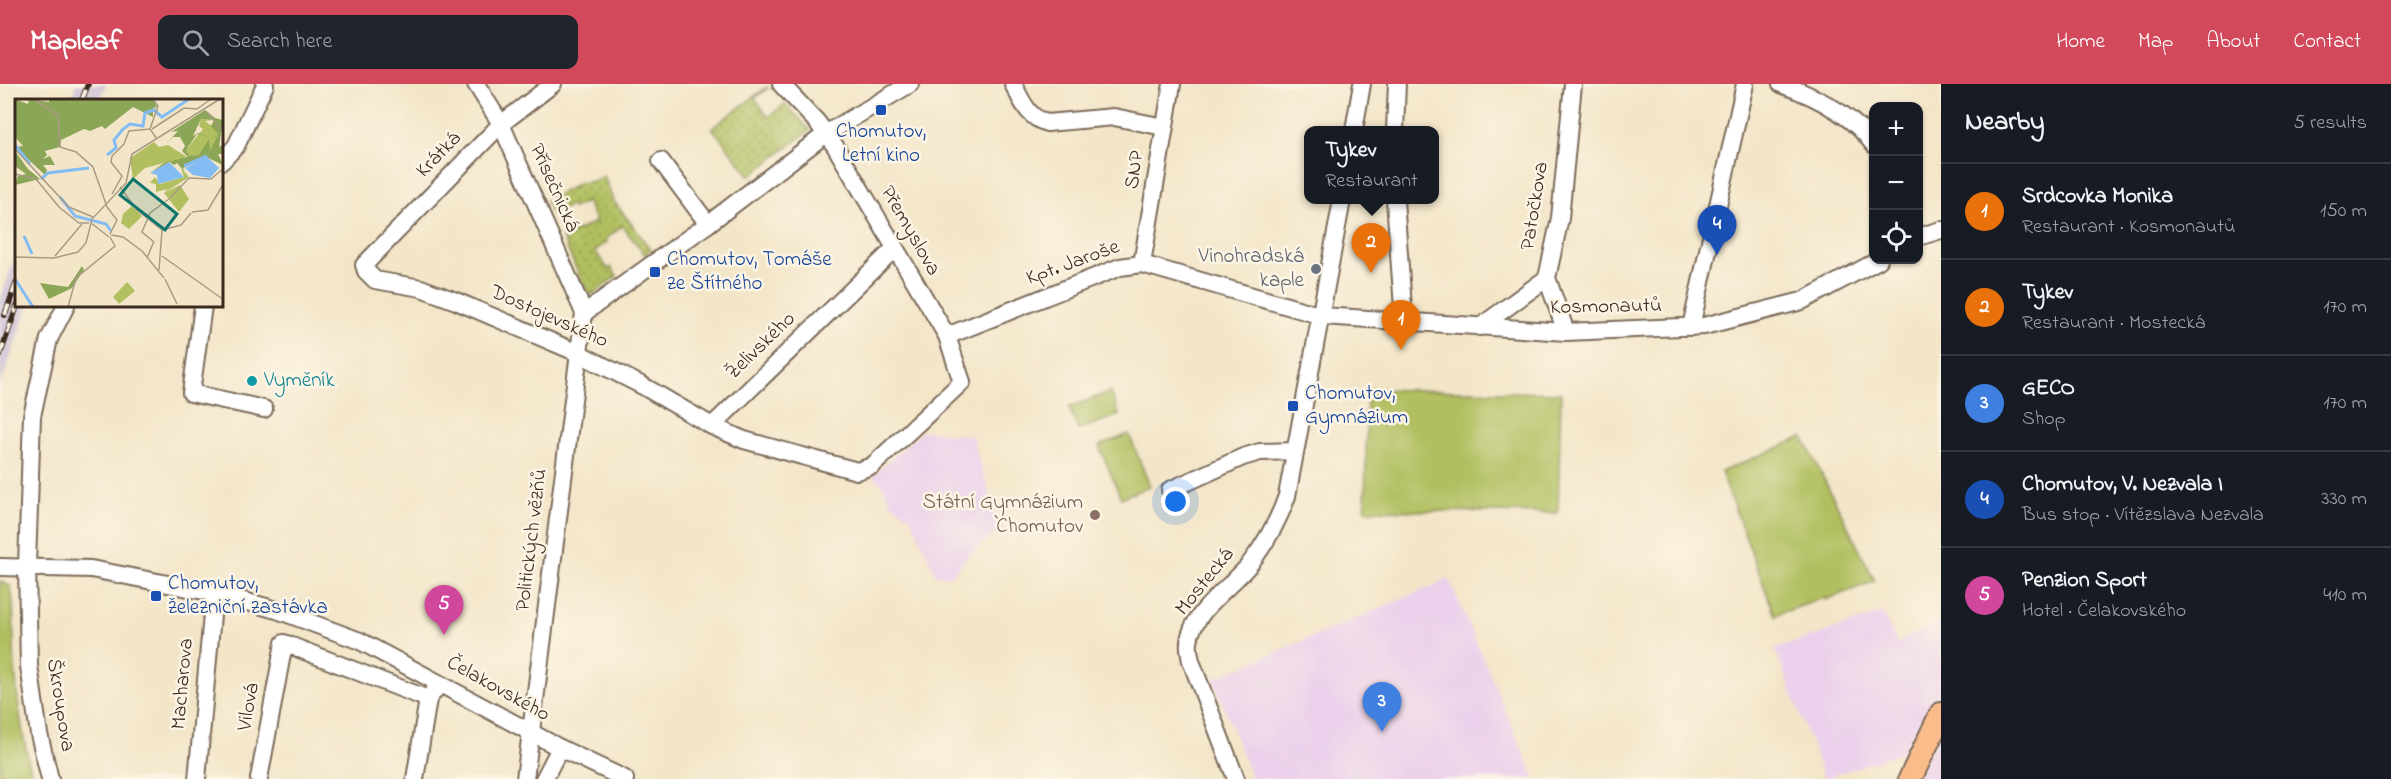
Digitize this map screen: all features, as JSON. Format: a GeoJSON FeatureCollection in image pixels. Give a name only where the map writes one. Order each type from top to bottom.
{"type":"FeatureCollection","features":[{"type":"Feature","properties":{"kind":"main road"},"geometry":{"type":"LineString","coordinates":[[1910,779],[1941,714]]}},
{"type":"Feature","properties":{"kind":"street"},"geometry":{"type":"LineString","coordinates":[[224,159],[236,147],[264,84]]}},
{"type":"Feature","properties":{"kind":"street","name":"Přísečnická"},"geometry":{"type":"LineString","coordinates":[[476,84],[501,124],[584,313]]}},
{"type":"Feature","properties":{"kind":"street","name":"Krátká"},"geometry":{"type":"LineString","coordinates":[[364,265],[501,124],[553,84]]}},
{"type":"Feature","properties":{"kind":"street","name":"Přemyslova"},"geometry":{"type":"LineString","coordinates":[[781,84],[827,133],[946,336],[962,382],[872,466]]}},
{"type":"Feature","properties":{"kind":"street"},"geometry":{"type":"LineString","coordinates":[[584,313],[708,224],[827,133],[910,84]]}},
{"type":"Feature","properties":{"kind":"street"},"geometry":{"type":"LineString","coordinates":[[1013,84],[1030,114],[1038,121],[1047,123],[1114,117],[1164,127]]}},
{"type":"Feature","properties":{"kind":"street","name":"SNP"},"geometry":{"type":"LineString","coordinates":[[1142,264],[1172,84]]}},
{"type":"Feature","properties":{"kind":"street"},"geometry":{"type":"LineString","coordinates":[[1355,126],[1362,84]]}},
{"type":"Feature","properties":{"kind":"street"},"geometry":{"type":"LineString","coordinates":[[1395,126],[1397,84]]}},
{"type":"Feature","properties":{"kind":"street","name":"Patočkova"},"geometry":{"type":"LineString","coordinates":[[1566,332],[1548,270],[1560,218],[1573,84]]}},
{"type":"Feature","properties":{"kind":"street"},"geometry":{"type":"LineString","coordinates":[[1691,327],[1745,84]]}},
{"type":"Feature","properties":{"kind":"street"},"geometry":{"type":"LineString","coordinates":[[1781,84],[1826,104],[1860,129],[1869,139]]}},
{"type":"Feature","properties":{"kind":"street"},"geometry":{"type":"LineString","coordinates":[[661,161],[708,224]]}},
{"type":"Feature","properties":{"kind":"street","name":"Mostecká"},"geometry":{"type":"LineString","coordinates":[[1236,779],[1191,661],[1188,643],[1192,630],[1201,616],[1247,567],[1268,539],[1287,496],[1341,204]]}},
{"type":"Feature","properties":{"kind":"street"},"geometry":{"type":"LineString","coordinates":[[1395,204],[1404,321]]}},
{"type":"Feature","properties":{"kind":"street"},"geometry":{"type":"LineString","coordinates":[[1923,233],[1941,230]]}},
{"type":"Feature","properties":{"kind":"street","name":"Želivského"},"geometry":{"type":"LineString","coordinates":[[712,426],[894,249]]}},
{"type":"Feature","properties":{"kind":"street","name":"Kpt. Jaroše"},"geometry":{"type":"LineString","coordinates":[[946,336],[1120,267],[1142,264],[1322,316]]}},
{"type":"Feature","properties":{"kind":"street","name":"Kosmonautů"},"geometry":{"type":"LineString","coordinates":[[1322,316],[1566,332],[1704,326],[1802,301],[1871,264]]}},
{"type":"Feature","properties":{"kind":"street","name":"Dostojevského"},"geometry":{"type":"LineString","coordinates":[[364,265],[366,271],[375,280],[421,288],[456,300],[578,353],[643,386],[712,426],[744,440],[857,471],[872,466]]}},
{"type":"Feature","properties":{"kind":"street"},"geometry":{"type":"LineString","coordinates":[[1480,327],[1548,270]]}},
{"type":"Feature","properties":{"kind":"street","name":"Škroupova"},"geometry":{"type":"LineString","coordinates":[[50,779],[39,734],[29,666],[27,566],[32,417],[50,339],[65,308]]}},
{"type":"Feature","properties":{"kind":"street"},"geometry":{"type":"LineString","coordinates":[[203,308],[191,393],[264,408]]}},
{"type":"Feature","properties":{"kind":"street","name":"Politických vězňů"},"geometry":{"type":"LineString","coordinates":[[525,779],[584,313]]}},
{"type":"Feature","properties":{"kind":"street"},"geometry":{"type":"LineString","coordinates":[[1170,490],[1243,457],[1260,452],[1295,451]]}},
{"type":"Feature","properties":{"kind":"street","name":"Čelakovského"},"geometry":{"type":"LineString","coordinates":[[0,567],[91,569],[214,593],[277,610],[360,641],[560,748],[625,779]]}},
{"type":"Feature","properties":{"kind":"street","name":"Macharova"},"geometry":{"type":"LineString","coordinates":[[197,779],[214,593]]}},
{"type":"Feature","properties":{"kind":"street","name":"Vilová"},"geometry":{"type":"LineString","coordinates":[[259,779],[284,643],[428,699]]}},
{"type":"Feature","properties":{"kind":"street"},"geometry":{"type":"LineString","coordinates":[[415,779],[428,699],[441,683]]}},
{"type":"Feature","properties":{"kind":"street"},"geometry":{"type":"LineString","coordinates":[[544,779],[560,748]]}},
{"type":"Feature","properties":{"kind":"shaded area"},"geometry":{"type":"Polygon","coordinates":[[[76,84],[106,84],[100,99],[71,99],[76,84]]]}},
{"type":"Feature","properties":{"kind":"shaded area"},"geometry":{"type":"Polygon","coordinates":[[[15,257],[15,308],[27,308],[0,387],[0,301],[15,257]]]}},
{"type":"Feature","properties":{"kind":"shaded area"},"geometry":{"type":"Polygon","coordinates":[[[922,431],[972,436],[1000,530],[973,551],[950,577],[936,575],[911,518],[892,504],[883,486],[873,476],[922,431]]]}},
{"type":"Feature","properties":{"kind":"shaded area"},"geometry":{"type":"Polygon","coordinates":[[[1449,579],[1535,779],[1252,779],[1213,679],[1449,579]]]}},
{"type":"Feature","properties":{"kind":"shaded area"},"geometry":{"type":"Polygon","coordinates":[[[1883,613],[1897,643],[1941,621],[1941,779],[1917,779],[1906,751],[1824,778],[1775,649],[1883,613]]]}},
{"type":"Feature","properties":{"kind":"green space"},"geometry":{"type":"Polygon","coordinates":[[[767,87],[755,98],[768,117],[785,104],[810,130],[750,176],[712,128],[767,87]]]}},
{"type":"Feature","properties":{"kind":"green space"},"geometry":{"type":"Polygon","coordinates":[[[604,176],[613,200],[651,250],[645,255],[622,226],[595,251],[608,269],[611,267],[617,276],[592,295],[587,293],[562,237],[596,222],[587,202],[572,208],[571,205],[552,214],[546,201],[580,183],[594,181],[604,176]]]}},
{"type":"Feature","properties":{"kind":"green space"},"geometry":{"type":"Polygon","coordinates":[[[1367,389],[1561,393],[1558,513],[1365,510],[1367,389]]]}},
{"type":"Feature","properties":{"kind":"green space"},"geometry":{"type":"Polygon","coordinates":[[[1111,392],[1119,415],[1078,430],[1069,407],[1111,392]]]}},
{"type":"Feature","properties":{"kind":"green space"},"geometry":{"type":"Polygon","coordinates":[[[1129,434],[1150,486],[1121,498],[1099,446],[1129,434]]]}},
{"type":"Feature","properties":{"kind":"green space"},"geometry":{"type":"Polygon","coordinates":[[[1803,437],[1875,581],[1825,600],[1824,598],[1775,615],[1721,472],[1803,437]]]}},
{"type":"Feature","properties":{"kind":"green space"},"geometry":{"type":"Polygon","coordinates":[[[0,581],[11,587],[18,699],[33,779],[0,779],[0,581]]]}},
{"type":"Feature","properties":{"kind":"railway"},"geometry":{"type":"LineString","coordinates":[[82,99],[88,84]]}},
{"type":"Feature","properties":{"kind":"railway"},"geometry":{"type":"LineString","coordinates":[[5,315],[15,287]]}},
{"type":"Feature","properties":{"kind":"railway"},"geometry":{"type":"LineString","coordinates":[[0,355],[16,308]]}},
{"type":"Feature","properties":{"kind":"place","name":"Chomutov, Letní kino"},"geometry":{"type":"Point","coordinates":[881,110]}},
{"type":"Feature","properties":{"kind":"place","name":"Chomutov, V. Nezvala I"},"geometry":{"type":"Point","coordinates":[1717,255]}},
{"type":"Feature","properties":{"kind":"place","name":"Vinohradská kaple"},"geometry":{"type":"Point","coordinates":[1316,269]}},
{"type":"Feature","properties":{"kind":"place","name":"Chomutov, Tomáše ze Štítného"},"geometry":{"type":"Point","coordinates":[655,272]}},
{"type":"Feature","properties":{"kind":"place","name":"Tykev"},"geometry":{"type":"Point","coordinates":[1371,273]}},
{"type":"Feature","properties":{"kind":"place","name":"Srdcovka Monika"},"geometry":{"type":"Point","coordinates":[1401,350]}},
{"type":"Feature","properties":{"kind":"place","name":"Vyměník"},"geometry":{"type":"Point","coordinates":[252,381]}},
{"type":"Feature","properties":{"kind":"place","name":"Chomutov, Gymnázium"},"geometry":{"type":"Point","coordinates":[1293,406]}},
{"type":"Feature","properties":{"kind":"place","name":"Státní Gymnázium Chomutov"},"geometry":{"type":"Point","coordinates":[1095,515]}},
{"type":"Feature","properties":{"kind":"place","name":"Chomutov, železniční zastávka"},"geometry":{"type":"Point","coordinates":[156,596]}},
{"type":"Feature","properties":{"kind":"place","name":"Penzion Sport"},"geometry":{"type":"Point","coordinates":[444,635]}},
{"type":"Feature","properties":{"kind":"place","name":"GECO"},"geometry":{"type":"Point","coordinates":[1382,732]}}]}
